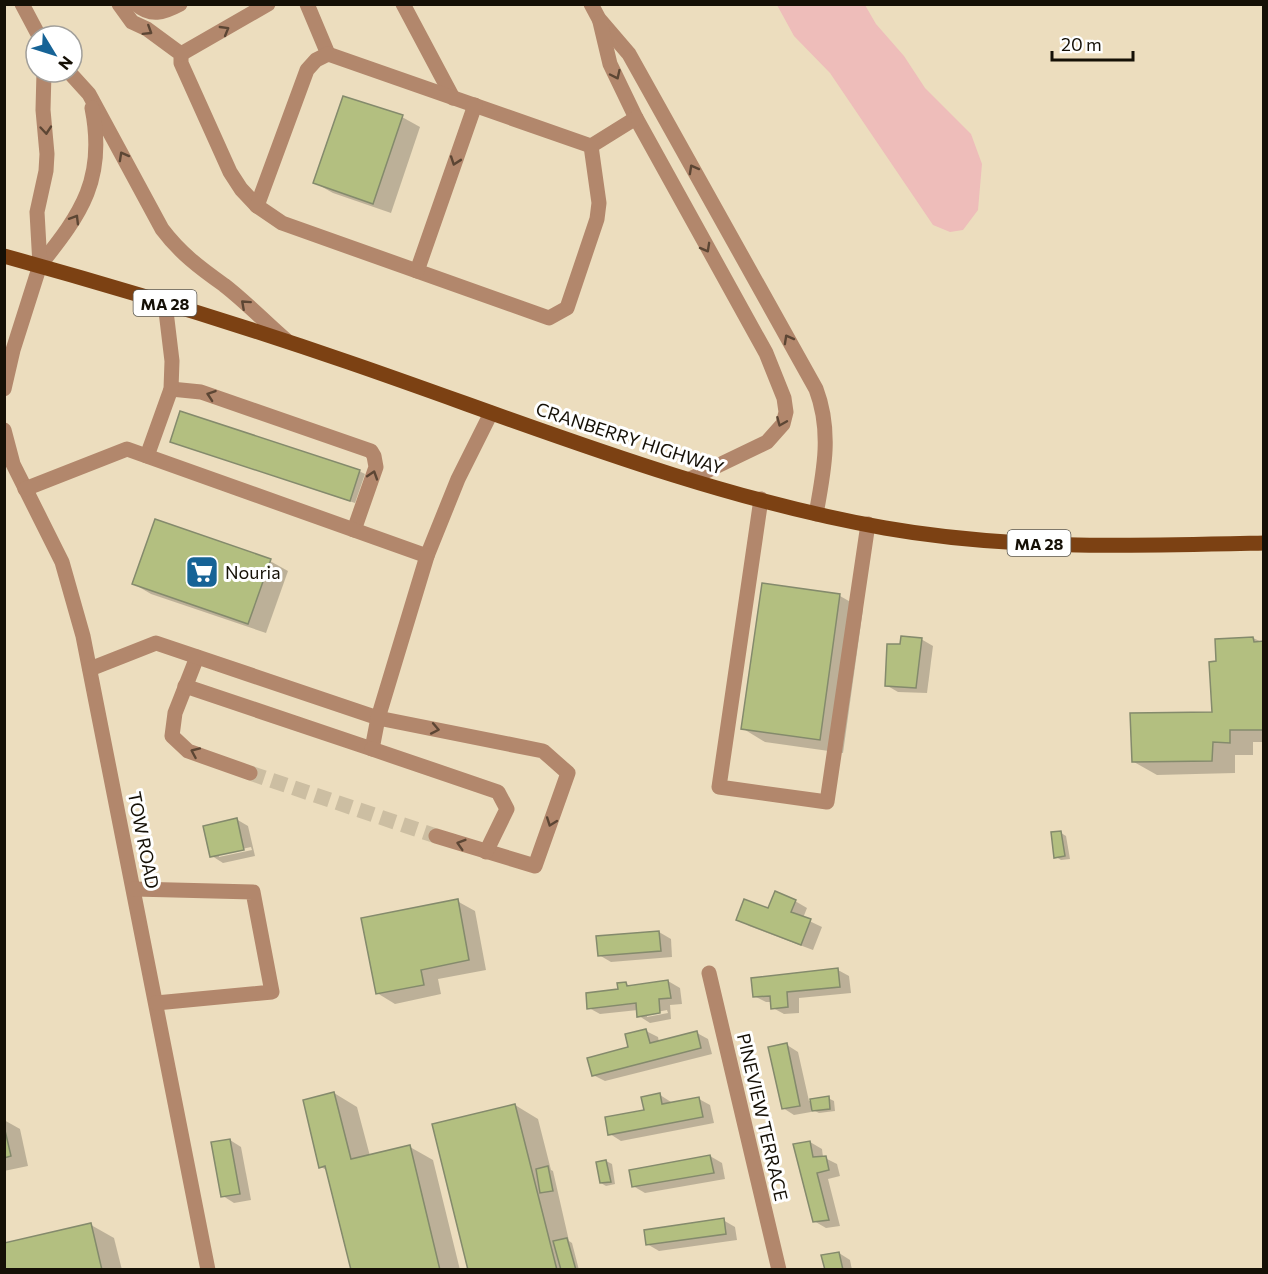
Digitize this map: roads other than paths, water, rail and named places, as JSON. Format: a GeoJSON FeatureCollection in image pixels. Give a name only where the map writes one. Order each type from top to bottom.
{"type":"FeatureCollection","features":[{"type":"Feature","properties":{"kind":"main road","name":"CRANBERRY HIGHWAY"},"geometry":{"type":"LineString","coordinates":[[4,255],[289,343],[690,479],[816,514],[961,537],[1092,546],[1263,543]]}},
{"type":"Feature","properties":{"kind":"street"},"geometry":{"type":"LineString","coordinates":[[22,4],[33,24]]}},
{"type":"Feature","properties":{"kind":"street"},"geometry":{"type":"LineString","coordinates":[[119,4],[124,15],[132,22],[147,29],[181,54],[182,63],[230,172],[241,189],[257,206],[282,223],[549,318],[567,308],[597,219],[599,203],[591,146]]}},
{"type":"Feature","properties":{"kind":"street"},"geometry":{"type":"LineString","coordinates":[[136,4],[152,14],[165,12],[180,4]]}},
{"type":"Feature","properties":{"kind":"street"},"geometry":{"type":"LineString","coordinates":[[181,54],[247,9],[268,4]]}},
{"type":"Feature","properties":{"kind":"street"},"geometry":{"type":"LineString","coordinates":[[307,4],[328,54]]}},
{"type":"Feature","properties":{"kind":"street"},"geometry":{"type":"LineString","coordinates":[[403,4],[453,98]]}},
{"type":"Feature","properties":{"kind":"street"},"geometry":{"type":"LineString","coordinates":[[591,4],[599,19],[629,54],[816,389],[821,402],[826,435],[825,469],[816,514]]}},
{"type":"Feature","properties":{"kind":"street"},"geometry":{"type":"LineString","coordinates":[[599,19],[610,64],[636,118],[766,354],[784,398],[786,412],[783,424],[767,442],[690,479]]}},
{"type":"Feature","properties":{"kind":"street"},"geometry":{"type":"LineString","coordinates":[[257,206],[307,70],[316,60],[328,54],[591,146]]}},
{"type":"Feature","properties":{"kind":"street"},"geometry":{"type":"LineString","coordinates":[[40,266],[37,212],[46,171],[47,154],[43,110],[44,84]]}},
{"type":"Feature","properties":{"kind":"street"},"geometry":{"type":"LineString","coordinates":[[80,84],[89,94],[162,229],[174,244],[196,266],[224,286],[289,343]]}},
{"type":"Feature","properties":{"kind":"street"},"geometry":{"type":"LineString","coordinates":[[4,389],[13,350],[40,266],[72,224],[82,207],[93,176],[96,134],[89,94]]}},
{"type":"Feature","properties":{"kind":"street"},"geometry":{"type":"LineString","coordinates":[[417,271],[475,105]]}},
{"type":"Feature","properties":{"kind":"street"},"geometry":{"type":"LineString","coordinates":[[591,146],[636,118]]}},
{"type":"Feature","properties":{"kind":"street"},"geometry":{"type":"LineString","coordinates":[[147,456],[171,389],[172,361],[165,303]]}},
{"type":"Feature","properties":{"kind":"street"},"geometry":{"type":"LineString","coordinates":[[171,389],[201,392],[371,451],[375,456],[376,467],[354,530]]}},
{"type":"Feature","properties":{"kind":"street"},"geometry":{"type":"LineString","coordinates":[[372,749],[378,718],[428,556],[458,479],[491,413]]}},
{"type":"Feature","properties":{"kind":"street","name":"TOW ROAD"},"geometry":{"type":"LineString","coordinates":[[5,436],[13,464],[62,562],[83,636],[208,1269]]}},
{"type":"Feature","properties":{"kind":"street"},"geometry":{"type":"LineString","coordinates":[[25,489],[127,448],[428,556]]}},
{"type":"Feature","properties":{"kind":"street"},"geometry":{"type":"LineString","coordinates":[[762,499],[719,787],[827,802],[868,524]]}},
{"type":"Feature","properties":{"kind":"street"},"geometry":{"type":"LineString","coordinates":[[90,669],[156,643],[378,718],[543,751],[568,773],[535,866],[436,836]]}},
{"type":"Feature","properties":{"kind":"street"},"geometry":{"type":"LineString","coordinates":[[197,657],[175,713],[172,736],[188,751],[249,773]]}},
{"type":"Feature","properties":{"kind":"street"},"geometry":{"type":"LineString","coordinates":[[186,686],[498,792],[507,808],[486,852]]}},
{"type":"Feature","properties":{"kind":"street"},"geometry":{"type":"LineString","coordinates":[[134,889],[253,892],[272,992],[156,1003]]}},
{"type":"Feature","properties":{"kind":"street","name":"PINEVIEW TERRACE"},"geometry":{"type":"LineString","coordinates":[[709,973],[779,1269]]}},
{"type":"Feature","properties":{"kind":"tunnel"},"geometry":{"type":"LineString","coordinates":[[250,773],[436,836]]}},
{"type":"Feature","properties":{"kind":"place","name":"Nouria"},"geometry":{"type":"Point","coordinates":[202,572]}}]}
